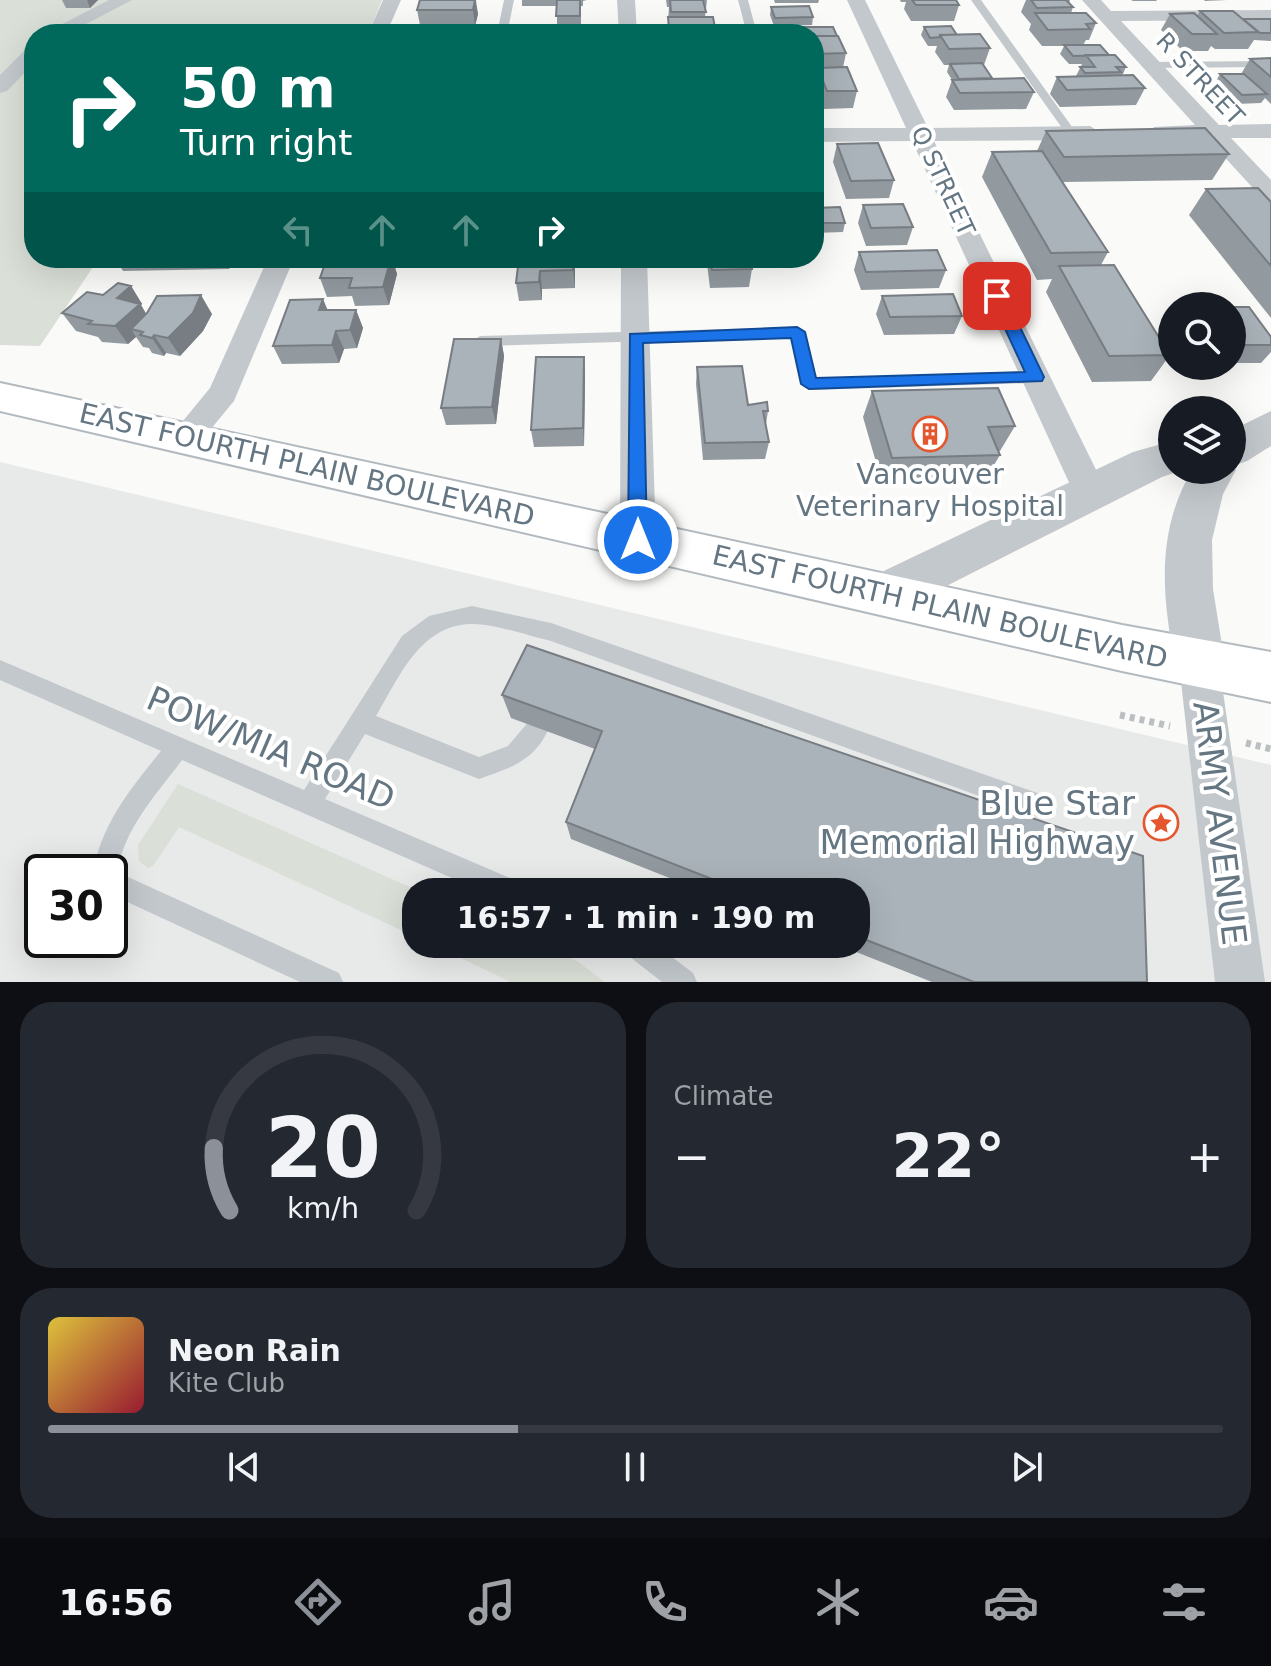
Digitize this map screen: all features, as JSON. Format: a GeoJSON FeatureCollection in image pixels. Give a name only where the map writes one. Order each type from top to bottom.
{"type":"FeatureCollection","features":[{"type":"Feature","properties":{"kind":"main road","name":"EAST FOURTH PLAIN BOULEVARD"},"geometry":{"type":"LineString","coordinates":[[0,397],[1199,664],[1271,677]]}},
{"type":"Feature","properties":{"kind":"street"},"geometry":{"type":"LineString","coordinates":[[73,24],[123,0]]}},
{"type":"Feature","properties":{"kind":"street"},"geometry":{"type":"LineString","coordinates":[[381,24],[392,0]]}},
{"type":"Feature","properties":{"kind":"street"},"geometry":{"type":"LineString","coordinates":[[626,0],[627,24]]}},
{"type":"Feature","properties":{"kind":"street","name":"Q STREET"},"geometry":{"type":"LineString","coordinates":[[856,0],[1090,492]]}},
{"type":"Feature","properties":{"kind":"street","name":"R STREET"},"geometry":{"type":"LineString","coordinates":[[1091,0],[1271,194]]}},
{"type":"Feature","properties":{"kind":"street"},"geometry":{"type":"LineString","coordinates":[[1106,16],[1271,15]]}},
{"type":"Feature","properties":{"kind":"street"},"geometry":{"type":"LineString","coordinates":[[0,98],[24,66]]}},
{"type":"Feature","properties":{"kind":"street"},"geometry":{"type":"LineString","coordinates":[[824,135],[1271,131]]}},
{"type":"Feature","properties":{"kind":"street"},"geometry":{"type":"LineString","coordinates":[[185,438],[223,393],[277,268]]}},
{"type":"Feature","properties":{"kind":"street"},"geometry":{"type":"LineString","coordinates":[[634,268],[638,540]]}},
{"type":"Feature","properties":{"kind":"street"},"geometry":{"type":"LineString","coordinates":[[884,594],[1158,461]]}},
{"type":"Feature","properties":{"kind":"street"},"geometry":{"type":"LineString","coordinates":[[1199,664],[1186,547],[1195,508],[1207,484]]}},
{"type":"Feature","properties":{"kind":"street","name":"ARMY AVENUE"},"geometry":{"type":"LineString","coordinates":[[1199,664],[1240,982]]}},
{"type":"Feature","properties":{"kind":"lane"},"geometry":{"type":"LineString","coordinates":[[504,24],[509,0]]}},
{"type":"Feature","properties":{"kind":"lane"},"geometry":{"type":"LineString","coordinates":[[743,0],[749,24]]}},
{"type":"Feature","properties":{"kind":"lane"},"geometry":{"type":"LineString","coordinates":[[976,0],[1071,133]]}},
{"type":"Feature","properties":{"kind":"lane"},"geometry":{"type":"LineString","coordinates":[[1152,65],[1271,64]]}},
{"type":"Feature","properties":{"kind":"lane"},"geometry":{"type":"LineString","coordinates":[[467,341],[797,332],[809,384],[1036,377]]}},
{"type":"Feature","properties":{"kind":"lane"},"geometry":{"type":"LineString","coordinates":[[309,803],[409,643],[436,622],[472,615],[551,632],[1043,807]]}},
{"type":"Feature","properties":{"kind":"lane"},"geometry":{"type":"LineString","coordinates":[[565,666],[576,641]]}},
{"type":"Feature","properties":{"kind":"lane","name":"POW/MIA ROAD"},"geometry":{"type":"LineString","coordinates":[[0,670],[481,878]]}},
{"type":"Feature","properties":{"kind":"lane"},"geometry":{"type":"LineString","coordinates":[[360,721],[479,768],[515,755],[538,728]]}},
{"type":"Feature","properties":{"kind":"lane"},"geometry":{"type":"LineString","coordinates":[[107,854],[126,817],[178,747]]}},
{"type":"Feature","properties":{"kind":"lane"},"geometry":{"type":"LineString","coordinates":[[128,889],[330,982]]}},
{"type":"Feature","properties":{"kind":"lane"},"geometry":{"type":"LineString","coordinates":[[652,958],[684,982]]}},
{"type":"Feature","properties":{"kind":"shaded area"},"geometry":{"type":"Polygon","coordinates":[[[0,0],[382,0],[372,24],[24,24],[24,268],[92,268],[40,346],[0,345],[0,0]]]}},
{"type":"Feature","properties":{"kind":"shaded area"},"geometry":{"type":"Polygon","coordinates":[[[0,462],[1271,765],[1271,982],[0,982],[0,462]]]}},
{"type":"Feature","properties":{"kind":"shaded area"},"geometry":{"type":"Polygon","coordinates":[[[178,784],[402,884],[402,931],[179,827],[153,866],[148,868],[139,861],[138,845],[178,784]]]}},
{"type":"Feature","properties":{"kind":"shaded area"},"geometry":{"type":"Polygon","coordinates":[[[460,958],[570,958],[605,982],[511,982],[460,958]]]}},
{"type":"Feature","properties":{"kind":"building"},"geometry":{"type":"Polygon","coordinates":[[[420,0],[475,0],[473,10],[417,10],[420,0]]]}},
{"type":"Feature","properties":{"kind":"building"},"geometry":{"type":"Polygon","coordinates":[[[557,0],[580,0],[580,16],[556,16],[557,0]]]}},
{"type":"Feature","properties":{"kind":"building"},"geometry":{"type":"Polygon","coordinates":[[[670,0],[703,0],[706,12],[671,12],[670,0]]]}},
{"type":"Feature","properties":{"kind":"building"},"geometry":{"type":"Polygon","coordinates":[[[912,0],[956,0],[959,5],[916,5],[912,0]]]}},
{"type":"Feature","properties":{"kind":"building"},"geometry":{"type":"Polygon","coordinates":[[[1031,0],[1066,0],[1073,7],[1037,8],[1031,0]]]}},
{"type":"Feature","properties":{"kind":"building"},"geometry":{"type":"Polygon","coordinates":[[[809,6],[813,17],[775,18],[771,7],[809,6]]]}},
{"type":"Feature","properties":{"kind":"building"},"geometry":{"type":"Polygon","coordinates":[[[1200,11],[1233,11],[1258,32],[1224,33],[1200,11]]]}},
{"type":"Feature","properties":{"kind":"building"},"geometry":{"type":"Polygon","coordinates":[[[1035,13],[1086,13],[1096,23],[1086,24],[1090,29],[1048,30],[1035,13]]]}},
{"type":"Feature","properties":{"kind":"building"},"geometry":{"type":"Polygon","coordinates":[[[1194,13],[1217,34],[1192,34],[1170,14],[1194,13]]]}},
{"type":"Feature","properties":{"kind":"building"},"geometry":{"type":"Polygon","coordinates":[[[668,17],[713,17],[714,24],[669,24],[668,17]]]}},
{"type":"Feature","properties":{"kind":"building"},"geometry":{"type":"Polygon","coordinates":[[[1243,19],[1271,19],[1271,33],[1260,33],[1243,19]]]}},
{"type":"Feature","properties":{"kind":"building"},"geometry":{"type":"Polygon","coordinates":[[[951,26],[957,35],[930,38],[924,27],[951,26]]]}},
{"type":"Feature","properties":{"kind":"building"},"geometry":{"type":"Polygon","coordinates":[[[824,27],[833,27],[837,36],[824,36],[824,27]]]}},
{"type":"Feature","properties":{"kind":"building"},"geometry":{"type":"Polygon","coordinates":[[[980,34],[990,48],[949,49],[940,35],[980,34]]]}},
{"type":"Feature","properties":{"kind":"building"},"geometry":{"type":"Polygon","coordinates":[[[824,36],[838,36],[846,53],[824,54],[824,36]]]}},
{"type":"Feature","properties":{"kind":"building"},"geometry":{"type":"Polygon","coordinates":[[[1064,45],[1100,45],[1109,55],[1073,56],[1064,45]]]}},
{"type":"Feature","properties":{"kind":"building"},"geometry":{"type":"Polygon","coordinates":[[[1086,55],[1115,55],[1126,67],[1116,67],[1121,72],[1085,73],[1080,67],[1095,67],[1086,55]]]}},
{"type":"Feature","properties":{"kind":"building"},"geometry":{"type":"Polygon","coordinates":[[[1271,58],[1271,77],[1250,59],[1271,58]]]}},
{"type":"Feature","properties":{"kind":"building"},"geometry":{"type":"Polygon","coordinates":[[[982,63],[992,78],[959,79],[950,64],[982,63]]]}},
{"type":"Feature","properties":{"kind":"building"},"geometry":{"type":"Polygon","coordinates":[[[847,67],[857,91],[827,91],[824,68],[847,67]]]}},
{"type":"Feature","properties":{"kind":"building"},"geometry":{"type":"Polygon","coordinates":[[[1220,74],[1244,74],[1267,94],[1242,95],[1220,74]]]}},
{"type":"Feature","properties":{"kind":"building"},"geometry":{"type":"Polygon","coordinates":[[[1133,75],[1145,88],[1067,90],[1057,77],[1133,75]]]}},
{"type":"Feature","properties":{"kind":"building"},"geometry":{"type":"Polygon","coordinates":[[[1024,78],[1034,92],[960,93],[952,80],[1024,78]]]}},
{"type":"Feature","properties":{"kind":"building"},"geometry":{"type":"Polygon","coordinates":[[[1205,128],[1229,154],[1064,157],[1046,131],[1205,128]]]}},
{"type":"Feature","properties":{"kind":"building"},"geometry":{"type":"Polygon","coordinates":[[[878,143],[894,180],[851,181],[837,144],[878,143]]]}},
{"type":"Feature","properties":{"kind":"building"},"geometry":{"type":"Polygon","coordinates":[[[1042,151],[1108,252],[1051,253],[992,152],[1042,151]]]}},
{"type":"Feature","properties":{"kind":"building"},"geometry":{"type":"Polygon","coordinates":[[[1258,188],[1271,202],[1271,266],[1206,189],[1258,188]]]}},
{"type":"Feature","properties":{"kind":"building"},"geometry":{"type":"Polygon","coordinates":[[[903,204],[913,227],[871,228],[863,205],[903,204]]]}},
{"type":"Feature","properties":{"kind":"building"},"geometry":{"type":"Polygon","coordinates":[[[840,207],[845,223],[824,223],[824,208],[840,207]]]}},
{"type":"Feature","properties":{"kind":"building"},"geometry":{"type":"Polygon","coordinates":[[[937,250],[946,270],[866,272],[859,252],[937,250]]]}},
{"type":"Feature","properties":{"kind":"building"},"geometry":{"type":"Polygon","coordinates":[[[1114,265],[1158,336],[1158,355],[1109,356],[1059,266],[1114,265]]]}},
{"type":"Feature","properties":{"kind":"building"},"geometry":{"type":"Polygon","coordinates":[[[324,268],[388,268],[383,287],[349,288],[352,278],[320,278],[324,268]]]}},
{"type":"Feature","properties":{"kind":"building"},"geometry":{"type":"Polygon","coordinates":[[[518,268],[573,268],[540,271],[539,282],[516,283],[518,268]]]}},
{"type":"Feature","properties":{"kind":"building"},"geometry":{"type":"Polygon","coordinates":[[[712,268],[752,269],[712,270],[712,268]]]}},
{"type":"Feature","properties":{"kind":"building"},"geometry":{"type":"Polygon","coordinates":[[[118,283],[131,286],[117,298],[140,304],[115,326],[88,324],[92,321],[62,313],[87,292],[103,295],[118,283]]]}},
{"type":"Feature","properties":{"kind":"building"},"geometry":{"type":"Polygon","coordinates":[[[953,294],[962,316],[890,317],[882,296],[953,294]]]}},
{"type":"Feature","properties":{"kind":"building"},"geometry":{"type":"Polygon","coordinates":[[[201,295],[193,313],[168,338],[154,335],[152,338],[131,329],[147,313],[157,296],[201,295]]]}},
{"type":"Feature","properties":{"kind":"building"},"geometry":{"type":"Polygon","coordinates":[[[323,299],[319,310],[356,310],[350,330],[336,331],[332,345],[273,346],[290,300],[323,299]]]}},
{"type":"Feature","properties":{"kind":"building"},"geometry":{"type":"Polygon","coordinates":[[[1246,307],[1271,337],[1271,345],[1246,345],[1246,307]]]}},
{"type":"Feature","properties":{"kind":"building"},"geometry":{"type":"Polygon","coordinates":[[[454,339],[501,339],[492,407],[441,408],[454,339]]]}},
{"type":"Feature","properties":{"kind":"building"},"geometry":{"type":"Polygon","coordinates":[[[536,357],[584,357],[583,428],[531,430],[536,357]]]}},
{"type":"Feature","properties":{"kind":"building"},"geometry":{"type":"Polygon","coordinates":[[[742,366],[748,405],[767,402],[768,411],[763,411],[769,442],[705,443],[697,367],[742,366]]]}},
{"type":"Feature","properties":{"kind":"building"},"geometry":{"type":"Polygon","coordinates":[[[998,388],[1015,426],[988,427],[1000,455],[892,458],[872,391],[998,388]]]}},
{"type":"Feature","properties":{"kind":"building"},"geometry":{"type":"Polygon","coordinates":[[[527,645],[1143,856],[1147,982],[974,982],[870,941],[870,878],[709,878],[566,822],[602,731],[502,695],[527,645]]]}},
{"type":"Feature","properties":{"kind":"place","name":"Vancouver Veterinary Hospital"},"geometry":{"type":"Point","coordinates":[930,434]}},
{"type":"Feature","properties":{"kind":"place","name":"Blue Star Memorial Highway"},"geometry":{"type":"Point","coordinates":[1161,823]}},
{"type":"Feature","properties":{"kind":"route"},"geometry":{"type":"LineString","coordinates":[[638,540],[635,338],[797,332],[809,384],[1036,377],[997,296]]}}]}
